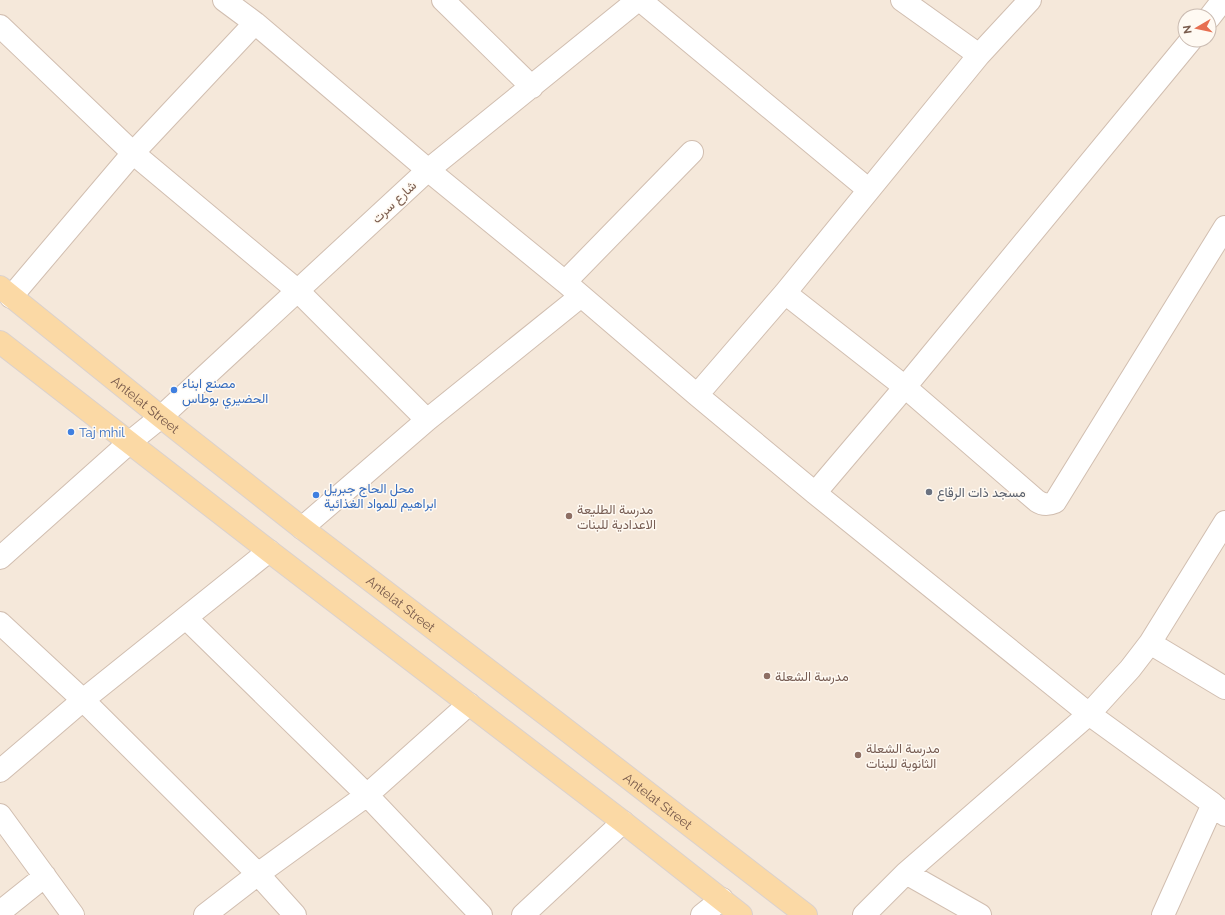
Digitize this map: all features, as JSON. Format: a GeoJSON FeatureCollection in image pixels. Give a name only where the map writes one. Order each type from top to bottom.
{"type":"FeatureCollection","features":[{"type":"Feature","properties":{"kind":"main road","name":"Antelat Street"},"geometry":{"type":"LineString","coordinates":[[6,292],[302,528],[806,915]]}},
{"type":"Feature","properties":{"kind":"main road"},"geometry":{"type":"LineString","coordinates":[[0,342],[742,915]]}},
{"type":"Feature","properties":{"kind":"street"},"geometry":{"type":"LineString","coordinates":[[224,0],[255,23],[428,170],[565,282],[697,395],[815,493],[1089,714],[1219,810],[1163,915]]}},
{"type":"Feature","properties":{"kind":"street"},"geometry":{"type":"LineString","coordinates":[[443,0],[532,87]]}},
{"type":"Feature","properties":{"kind":"street"},"geometry":{"type":"LineString","coordinates":[[639,0],[869,190]]}},
{"type":"Feature","properties":{"kind":"street","name":"شارع سرت"},"geometry":{"type":"LineString","coordinates":[[0,558],[130,442],[161,417],[428,170],[639,0]]}},
{"type":"Feature","properties":{"kind":"street"},"geometry":{"type":"LineString","coordinates":[[902,0],[979,56]]}},
{"type":"Feature","properties":{"kind":"street"},"geometry":{"type":"LineString","coordinates":[[697,395],[785,293],[979,56],[1030,0]]}},
{"type":"Feature","properties":{"kind":"street"},"geometry":{"type":"LineString","coordinates":[[6,292],[133,153],[255,23]]}},
{"type":"Feature","properties":{"kind":"street"},"geometry":{"type":"LineString","coordinates":[[0,26],[133,153],[298,291],[427,420]]}},
{"type":"Feature","properties":{"kind":"street"},"geometry":{"type":"LineString","coordinates":[[815,493],[905,387],[1184,48]]}},
{"type":"Feature","properties":{"kind":"street"},"geometry":{"type":"LineString","coordinates":[[565,282],[692,152]]}},
{"type":"Feature","properties":{"kind":"street"},"geometry":{"type":"LineString","coordinates":[[785,293],[905,387],[1037,501],[1042,504],[1049,504],[1055,502],[1225,227]]}},
{"type":"Feature","properties":{"kind":"street"},"geometry":{"type":"LineString","coordinates":[[302,528],[427,420],[581,296]]}},
{"type":"Feature","properties":{"kind":"street"},"geometry":{"type":"LineString","coordinates":[[864,915],[906,873],[1089,714],[1130,669],[1150,643],[1225,522]]}},
{"type":"Feature","properties":{"kind":"street"},"geometry":{"type":"LineString","coordinates":[[0,771],[83,700],[269,551]]}},
{"type":"Feature","properties":{"kind":"street"},"geometry":{"type":"LineString","coordinates":[[186,618],[367,795],[481,915]]}},
{"type":"Feature","properties":{"kind":"street"},"geometry":{"type":"LineString","coordinates":[[0,623],[83,700],[258,874],[295,915]]}},
{"type":"Feature","properties":{"kind":"street"},"geometry":{"type":"LineString","coordinates":[[1150,643],[1225,688]]}},
{"type":"Feature","properties":{"kind":"street"},"geometry":{"type":"LineString","coordinates":[[205,915],[258,874],[367,795],[469,704]]}},
{"type":"Feature","properties":{"kind":"street"},"geometry":{"type":"LineString","coordinates":[[0,815],[73,915]]}},
{"type":"Feature","properties":{"kind":"street"},"geometry":{"type":"LineString","coordinates":[[523,915],[623,822]]}},
{"type":"Feature","properties":{"kind":"street"},"geometry":{"type":"LineString","coordinates":[[906,873],[980,915]]}},
{"type":"Feature","properties":{"kind":"street"},"geometry":{"type":"LineString","coordinates":[[0,912],[45,876]]}},
{"type":"Feature","properties":{"kind":"street"},"geometry":{"type":"LineString","coordinates":[[702,915],[722,899]]}},
{"type":"Feature","properties":{"kind":"shaded area"},"geometry":{"type":"Polygon","coordinates":[[[0,0],[1225,0],[1225,915],[0,915],[0,0]]]}},
{"type":"Feature","properties":{"kind":"place","name":"مصنع ابناء الحضيري بوطاس"},"geometry":{"type":"Point","coordinates":[174,390]}},
{"type":"Feature","properties":{"kind":"place","name":"Taj mhil"},"geometry":{"type":"Point","coordinates":[71,432]}},
{"type":"Feature","properties":{"kind":"place","name":"مسجد ذات الرقاع"},"geometry":{"type":"Point","coordinates":[929,492]}},
{"type":"Feature","properties":{"kind":"place","name":"محل الحاج جبريل ابراهيم للمواد الغذائية"},"geometry":{"type":"Point","coordinates":[316,495]}},
{"type":"Feature","properties":{"kind":"place","name":"مدرسة الطليعة الاعدادية للبنات"},"geometry":{"type":"Point","coordinates":[569,516]}},
{"type":"Feature","properties":{"kind":"place","name":"مدرسة الشعلة"},"geometry":{"type":"Point","coordinates":[767,676]}},
{"type":"Feature","properties":{"kind":"place","name":"مدرسة الشعلة الثانوية للبنات"},"geometry":{"type":"Point","coordinates":[858,755]}}]}
